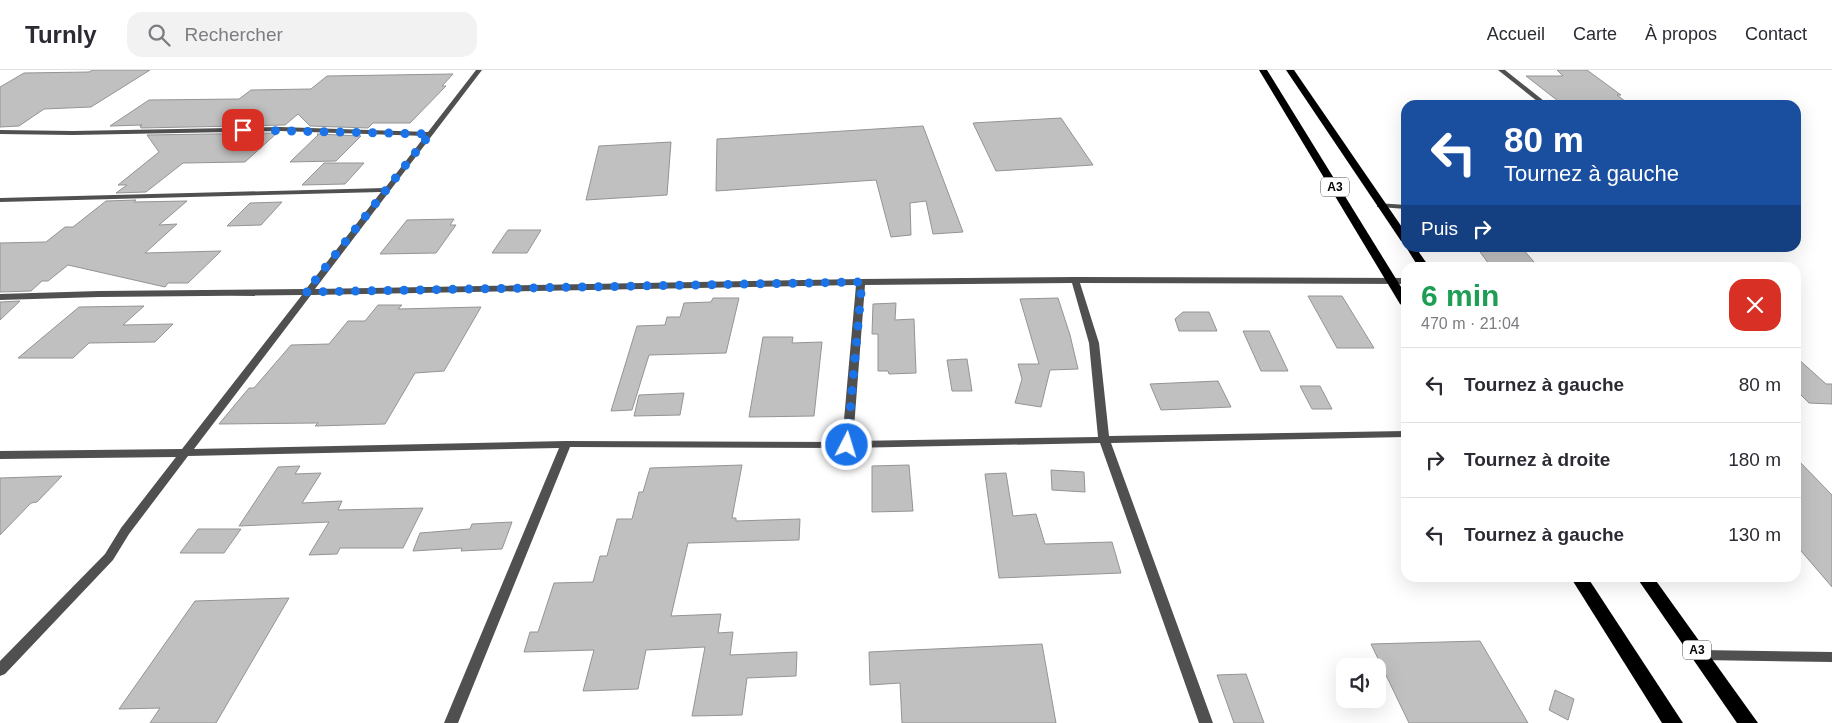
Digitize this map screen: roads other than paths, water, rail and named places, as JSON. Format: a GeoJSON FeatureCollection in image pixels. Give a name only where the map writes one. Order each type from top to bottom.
{"type":"FeatureCollection","features":[{"type":"Feature","properties":{"kind":"highway","name":"A3"},"geometry":{"type":"LineString","coordinates":[[1263,70],[1401,296]]}},
{"type":"Feature","properties":{"kind":"highway","name":"A3"},"geometry":{"type":"LineString","coordinates":[[1290,70],[1401,234]]}},
{"type":"Feature","properties":{"kind":"highway"},"geometry":{"type":"LineString","coordinates":[[1582,582],[1673,723]]}},
{"type":"Feature","properties":{"kind":"highway","name":"A3"},"geometry":{"type":"LineString","coordinates":[[1649,582],[1748,723]]}},
{"type":"Feature","properties":{"kind":"street"},"geometry":{"type":"LineString","coordinates":[[0,670],[109,557],[125,531],[306,292],[479,70]]}},
{"type":"Feature","properties":{"kind":"street"},"geometry":{"type":"LineString","coordinates":[[1501,70],[1540,100]]}},
{"type":"Feature","properties":{"kind":"street"},"geometry":{"type":"LineString","coordinates":[[0,132],[72,133],[280,129],[430,134]]}},
{"type":"Feature","properties":{"kind":"street"},"geometry":{"type":"LineString","coordinates":[[0,200],[386,190]]}},
{"type":"Feature","properties":{"kind":"street"},"geometry":{"type":"LineString","coordinates":[[1380,205],[1401,207]]}},
{"type":"Feature","properties":{"kind":"street"},"geometry":{"type":"LineString","coordinates":[[1075,280],[1094,343],[1104,439],[1206,723]]}},
{"type":"Feature","properties":{"kind":"street"},"geometry":{"type":"LineString","coordinates":[[0,297],[862,282],[1075,280],[1401,281]]}},
{"type":"Feature","properties":{"kind":"street"},"geometry":{"type":"LineString","coordinates":[[847,445],[862,282]]}},
{"type":"Feature","properties":{"kind":"street"},"geometry":{"type":"LineString","coordinates":[[0,455],[184,454],[566,444],[847,445],[1401,434]]}},
{"type":"Feature","properties":{"kind":"street"},"geometry":{"type":"LineString","coordinates":[[451,723],[566,444]]}},
{"type":"Feature","properties":{"kind":"street"},"geometry":{"type":"LineString","coordinates":[[1700,654],[1832,657]]}}]}
